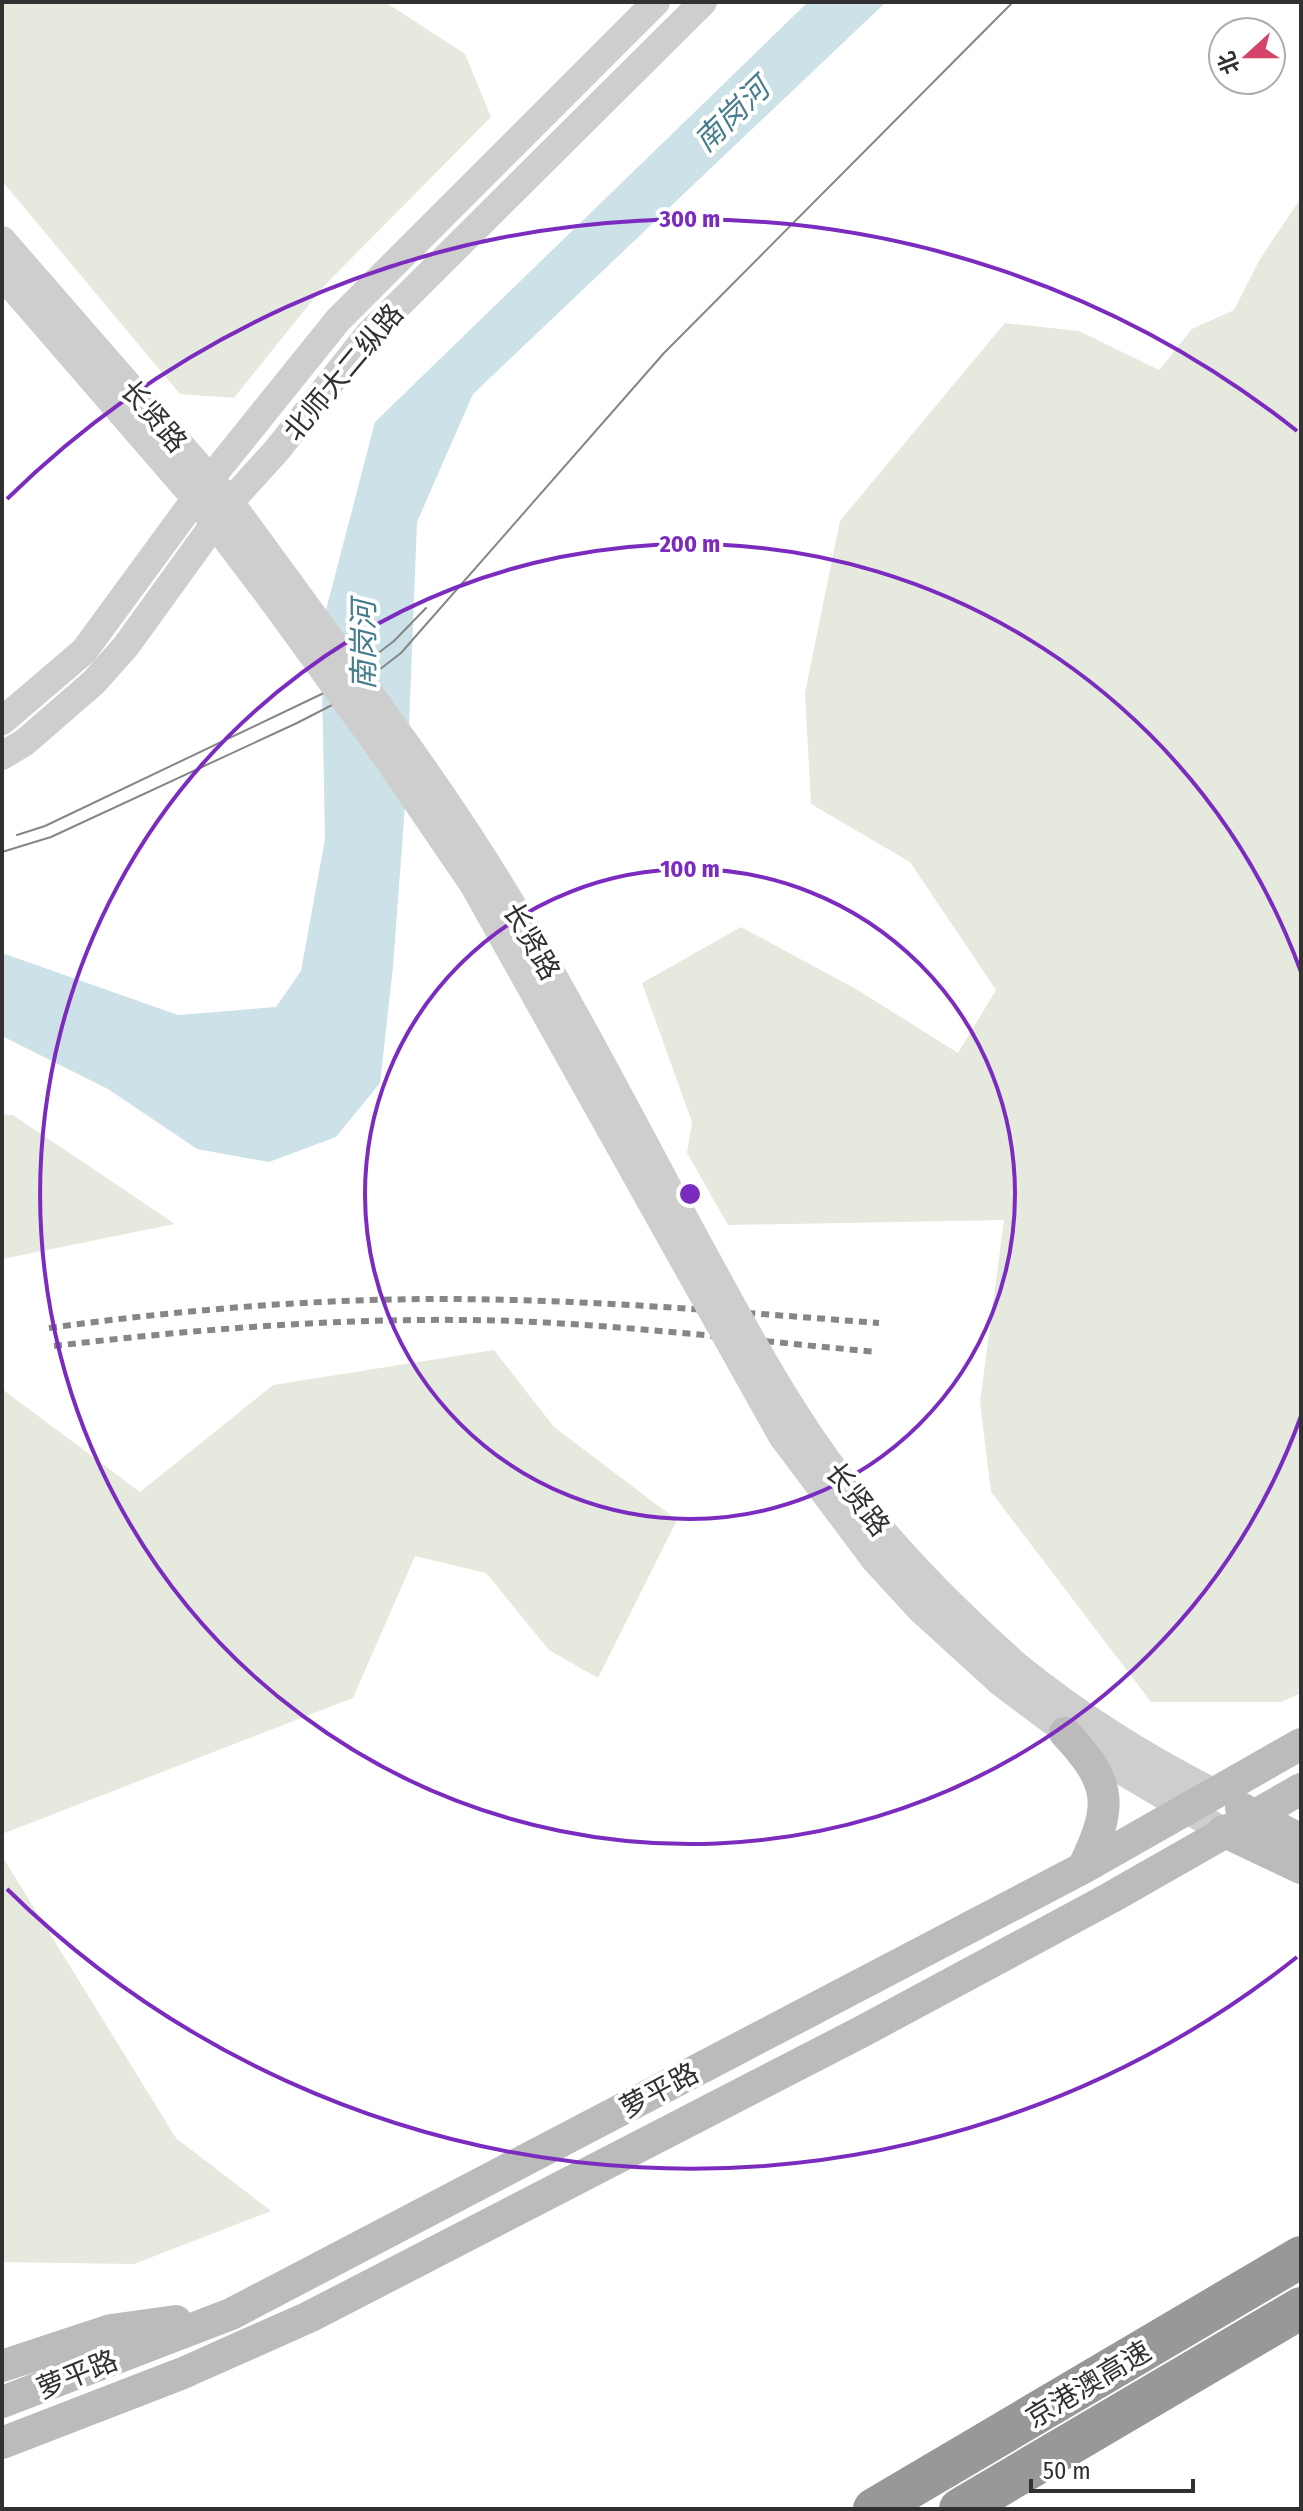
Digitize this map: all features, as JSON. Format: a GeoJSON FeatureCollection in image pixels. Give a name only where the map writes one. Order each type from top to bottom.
{"type":"FeatureCollection","features":[{"type":"Feature","properties":{"kind":"highway","name":"京港澳高速"},"geometry":{"type":"LineString","coordinates":[[874,2509],[1301,2257]]}},
{"type":"Feature","properties":{"kind":"highway","name":"京港澳高速"},"geometry":{"type":"LineString","coordinates":[[960,2509],[1301,2308]]}},
{"type":"Feature","properties":{"kind":"main road"},"geometry":{"type":"LineString","coordinates":[[1065,1733],[1096,1769],[1106,1803],[1097,1839],[1083,1868]]}},
{"type":"Feature","properties":{"kind":"main road","name":"萝平路"},"geometry":{"type":"LineString","coordinates":[[2,2402],[231,2314],[1083,1868],[1301,1744]]}},
{"type":"Feature","properties":{"kind":"main road","name":"萝平路"},"geometry":{"type":"LineString","coordinates":[[2,2443],[183,2373],[309,2317],[861,2032],[1110,1898],[1301,1789]]}},
{"type":"Feature","properties":{"kind":"main road"},"geometry":{"type":"LineString","coordinates":[[1217,1794],[1301,1840]]}},
{"type":"Feature","properties":{"kind":"main road"},"geometry":{"type":"LineString","coordinates":[[1223,1831],[1301,1868]]}},
{"type":"Feature","properties":{"kind":"main road"},"geometry":{"type":"LineString","coordinates":[[2,2366],[111,2330],[231,2314]]}},
{"type":"Feature","properties":{"kind":"street","name":"北师大二纵路"},"geometry":{"type":"LineString","coordinates":[[2,721],[84,651],[244,435],[338,320],[656,2]]}},
{"type":"Feature","properties":{"kind":"street","name":"北师大二纵路"},"geometry":{"type":"LineString","coordinates":[[2,756],[25,742],[94,682],[126,646],[223,514],[369,334],[703,2]]}},
{"type":"Feature","properties":{"kind":"street","name":"长贤路"},"geometry":{"type":"LineString","coordinates":[[2,240],[223,514],[280,591],[419,760],[490,868],[756,1351],[812,1439],[921,1576],[1009,1674]]}},
{"type":"Feature","properties":{"kind":"street","name":"长贤路"},"geometry":{"type":"LineString","coordinates":[[2,275],[203,489]]}},
{"type":"Feature","properties":{"kind":"street"},"geometry":{"type":"LineString","coordinates":[[1009,1674],[1065,1733],[1223,1831]]}},
{"type":"Feature","properties":{"kind":"street"},"geometry":{"type":"LineString","coordinates":[[1009,1674],[1145,1758],[1217,1794]]}},
{"type":"Feature","properties":{"kind":"shaded area"},"geometry":{"type":"Polygon","coordinates":[[[2,2],[385,2],[465,54],[491,117],[323,287],[234,398],[180,394],[2,181],[2,2]]]}},
{"type":"Feature","properties":{"kind":"shaded area"},"geometry":{"type":"Polygon","coordinates":[[[1301,198],[1301,1693],[1281,1702],[1151,1702],[991,1492],[980,1402],[1004,1220],[728,1225],[687,1153],[692,1122],[642,983],[741,927],[856,989],[958,1053],[996,990],[910,862],[811,804],[805,693],[840,521],[1005,323],[1079,331],[1159,370],[1192,329],[1234,310],[1260,259],[1301,198]]]}},
{"type":"Feature","properties":{"kind":"shaded area"},"geometry":{"type":"Polygon","coordinates":[[[2,1114],[13,1115],[175,1224],[2,1259],[2,1114]]]}},
{"type":"Feature","properties":{"kind":"shaded area"},"geometry":{"type":"Polygon","coordinates":[[[494,1350],[554,1427],[677,1520],[598,1678],[549,1650],[486,1573],[415,1556],[353,1698],[2,1834],[2,1389],[140,1492],[273,1385],[494,1350]]]}},
{"type":"Feature","properties":{"kind":"shaded area"},"geometry":{"type":"Polygon","coordinates":[[[2,1856],[176,2138],[271,2211],[134,2264],[2,2262],[2,1856]]]}},
{"type":"Feature","properties":{"kind":"water","name":"南岗河"},"geometry":{"type":"Polygon","coordinates":[[[808,2],[886,2],[473,394],[417,522],[407,779],[393,967],[380,1083],[336,1137],[269,1162],[197,1149],[108,1089],[2,1036],[2,953],[178,1015],[276,1007],[301,971],[325,839],[321,629],[375,422],[808,2]]]}},
{"type":"Feature","properties":{"kind":"tram line"},"geometry":{"type":"LineString","coordinates":[[2,852],[51,837],[297,723],[336,703],[401,653],[664,353],[1013,2]]}},
{"type":"Feature","properties":{"kind":"tram line"},"geometry":{"type":"LineString","coordinates":[[17,835],[45,826],[328,691],[394,641],[426,608]]}},
{"type":"Feature","properties":{"kind":"railway"},"geometry":{"type":"LineString","coordinates":[[49,1328],[246,1307],[442,1299],[606,1304],[879,1323]]}},
{"type":"Feature","properties":{"kind":"railway"},"geometry":{"type":"LineString","coordinates":[[54,1346],[284,1325],[457,1320],[605,1326],[877,1352]]}}]}
